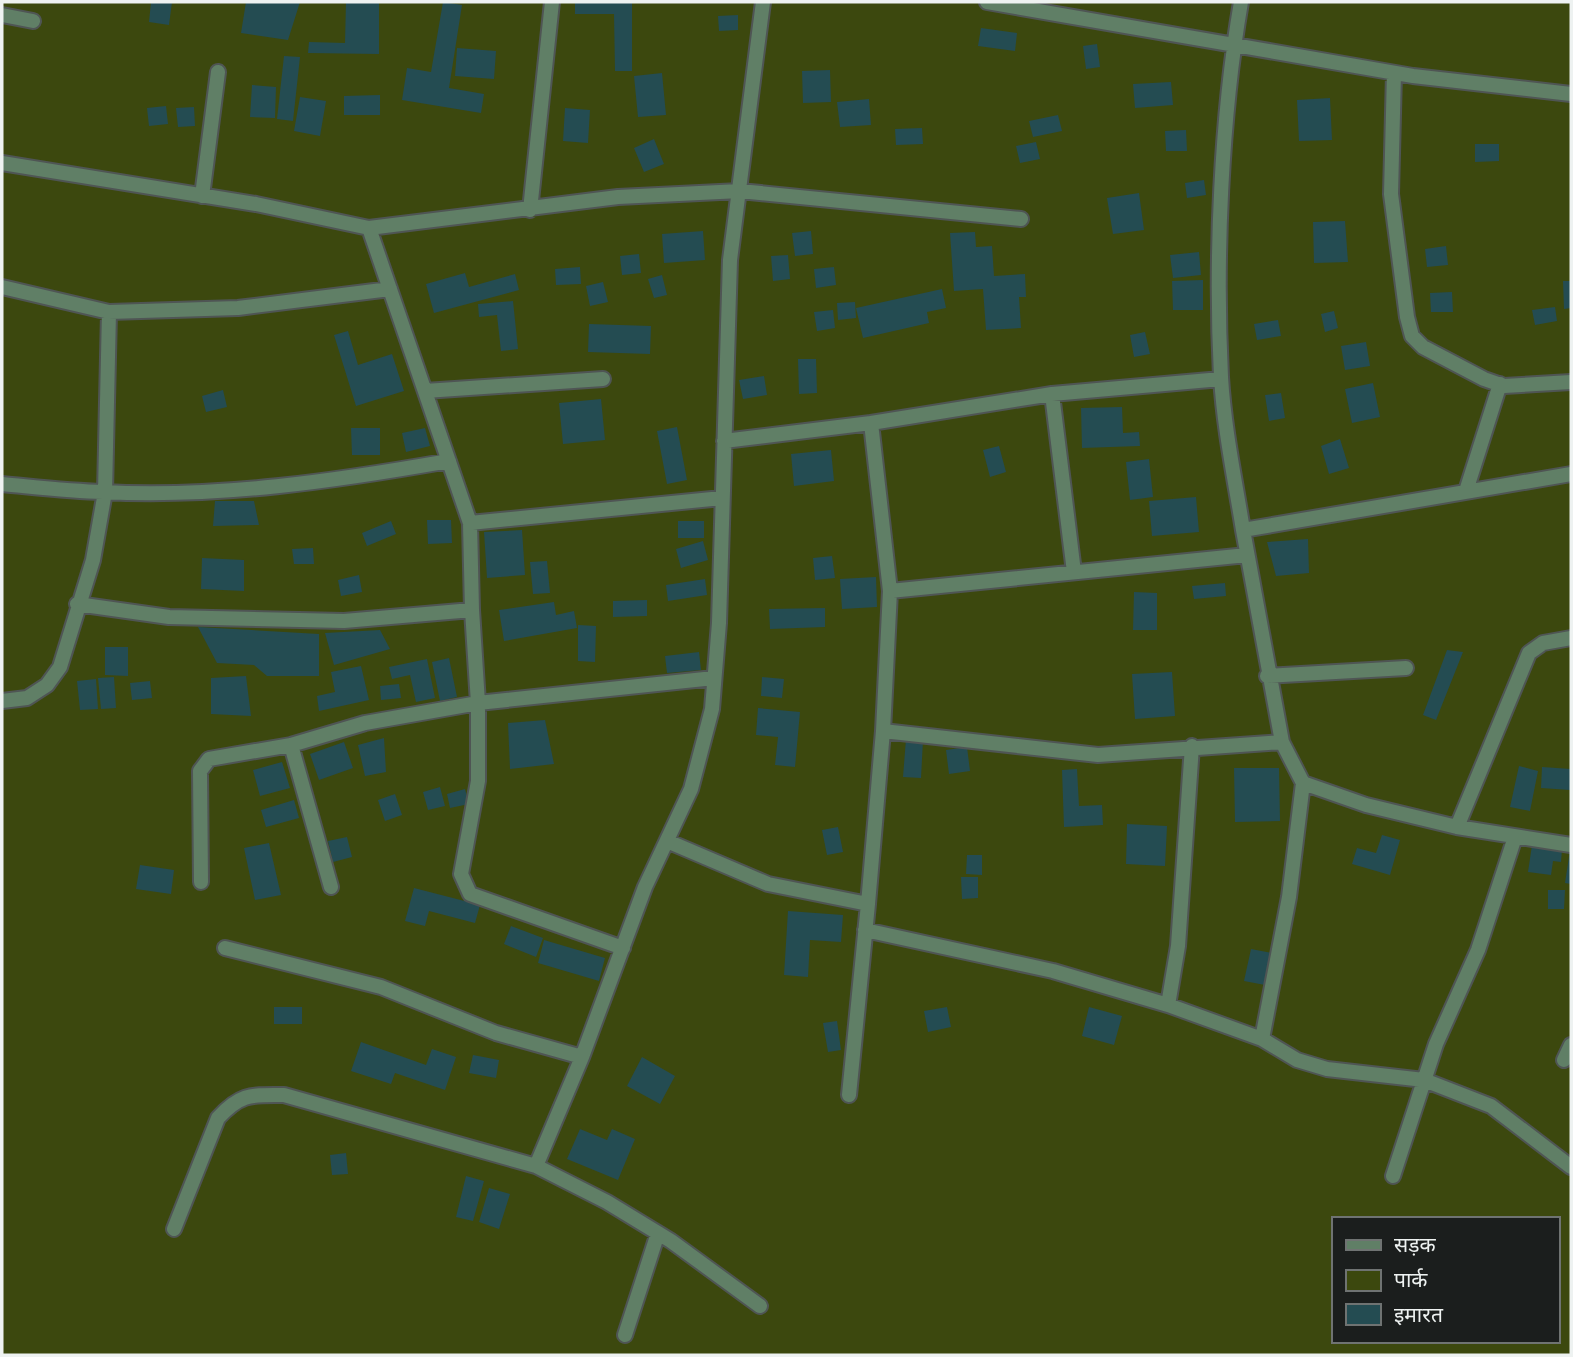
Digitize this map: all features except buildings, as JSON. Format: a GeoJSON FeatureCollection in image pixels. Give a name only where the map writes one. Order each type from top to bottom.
{"type":"FeatureCollection","features":[{"type":"Feature","properties":{"kind":"street"},"geometry":{"type":"LineString","coordinates":[[530,210],[552,2]]}},
{"type":"Feature","properties":{"kind":"street"},"geometry":{"type":"LineString","coordinates":[[536,1166],[582,1058],[645,887],[691,789],[712,709],[730,261],[763,2]]}},
{"type":"Feature","properties":{"kind":"street"},"geometry":{"type":"LineString","coordinates":[[987,2],[1394,73],[1571,94]]}},
{"type":"Feature","properties":{"kind":"street"},"geometry":{"type":"LineString","coordinates":[[1241,2],[1233,47],[1220,231],[1221,379],[1242,530],[1267,676],[1282,742],[1303,783],[1289,897],[1262,1039]]}},
{"type":"Feature","properties":{"kind":"street"},"geometry":{"type":"LineString","coordinates":[[2,15],[33,21]]}},
{"type":"Feature","properties":{"kind":"street"},"geometry":{"type":"LineString","coordinates":[[202,195],[218,72]]}},
{"type":"Feature","properties":{"kind":"street"},"geometry":{"type":"LineString","coordinates":[[1394,73],[1391,194],[1407,317],[1412,336],[1423,347],[1444,360],[1500,384],[1571,382]]}},
{"type":"Feature","properties":{"kind":"street"},"geometry":{"type":"LineString","coordinates":[[2,163],[202,195],[369,228],[618,197],[740,191],[1021,219]]}},
{"type":"Feature","properties":{"kind":"street"},"geometry":{"type":"LineString","coordinates":[[369,228],[470,523],[478,703],[478,782],[461,874],[466,889],[470,894],[623,948]]}},
{"type":"Feature","properties":{"kind":"street"},"geometry":{"type":"LineString","coordinates":[[2,287],[109,312],[238,308],[390,289]]}},
{"type":"Feature","properties":{"kind":"street"},"geometry":{"type":"LineString","coordinates":[[2,701],[27,698],[47,685],[60,667],[77,604],[93,559],[105,492],[109,312]]}},
{"type":"Feature","properties":{"kind":"street"},"geometry":{"type":"LineString","coordinates":[[425,391],[603,379]]}},
{"type":"Feature","properties":{"kind":"street"},"geometry":{"type":"LineString","coordinates":[[724,441],[871,423],[1052,394],[1221,379]]}},
{"type":"Feature","properties":{"kind":"street"},"geometry":{"type":"LineString","coordinates":[[1466,491],[1500,384]]}},
{"type":"Feature","properties":{"kind":"street"},"geometry":{"type":"LineString","coordinates":[[1052,394],[1074,572]]}},
{"type":"Feature","properties":{"kind":"street"},"geometry":{"type":"LineString","coordinates":[[849,1096],[883,731],[890,591],[871,423]]}},
{"type":"Feature","properties":{"kind":"street"},"geometry":{"type":"LineString","coordinates":[[2,484],[105,492],[230,490],[342,480],[449,461]]}},
{"type":"Feature","properties":{"kind":"street"},"geometry":{"type":"LineString","coordinates":[[1242,530],[1571,474]]}},
{"type":"Feature","properties":{"kind":"street"},"geometry":{"type":"LineString","coordinates":[[470,523],[722,498]]}},
{"type":"Feature","properties":{"kind":"street"},"geometry":{"type":"LineString","coordinates":[[890,591],[1247,555]]}},
{"type":"Feature","properties":{"kind":"street"},"geometry":{"type":"LineString","coordinates":[[77,604],[169,617],[344,621],[472,610]]}},
{"type":"Feature","properties":{"kind":"street"},"geometry":{"type":"LineString","coordinates":[[1457,827],[1529,653],[1543,643],[1571,638]]}},
{"type":"Feature","properties":{"kind":"street"},"geometry":{"type":"LineString","coordinates":[[1267,676],[1406,668]]}},
{"type":"Feature","properties":{"kind":"street"},"geometry":{"type":"LineString","coordinates":[[201,882],[200,771],[209,759],[291,745],[365,723],[478,703],[714,678]]}},
{"type":"Feature","properties":{"kind":"street"},"geometry":{"type":"LineString","coordinates":[[883,731],[1098,755],[1192,746],[1282,742]]}},
{"type":"Feature","properties":{"kind":"street"},"geometry":{"type":"LineString","coordinates":[[291,745],[331,887]]}},
{"type":"Feature","properties":{"kind":"street"},"geometry":{"type":"LineString","coordinates":[[1168,1005],[1178,946],[1192,746]]}},
{"type":"Feature","properties":{"kind":"street"},"geometry":{"type":"LineString","coordinates":[[1303,783],[1366,805],[1457,827],[1571,845]]}},
{"type":"Feature","properties":{"kind":"street"},"geometry":{"type":"LineString","coordinates":[[1393,1176],[1436,1044],[1478,950],[1515,836]]}},
{"type":"Feature","properties":{"kind":"street"},"geometry":{"type":"LineString","coordinates":[[667,841],[768,884],[868,904]]}},
{"type":"Feature","properties":{"kind":"street"},"geometry":{"type":"LineString","coordinates":[[865,930],[1053,971],[1168,1005],[1262,1039],[1297,1060],[1327,1069],[1424,1080],[1491,1107],[1571,1167]]}},
{"type":"Feature","properties":{"kind":"street"},"geometry":{"type":"LineString","coordinates":[[225,948],[380,987],[496,1033],[582,1058]]}},
{"type":"Feature","properties":{"kind":"street"},"geometry":{"type":"LineString","coordinates":[[1564,1060],[1571,1045]]}},
{"type":"Feature","properties":{"kind":"street"},"geometry":{"type":"LineString","coordinates":[[174,1229],[218,1118],[230,1104],[245,1096],[284,1095],[536,1166],[658,1233],[760,1306]]}},
{"type":"Feature","properties":{"kind":"street"},"geometry":{"type":"LineString","coordinates":[[625,1335],[658,1233]]}},
{"type":"Feature","properties":{"kind":"green space"},"geometry":{"type":"Polygon","coordinates":[[[2,2],[1571,2],[1571,1355],[2,1355],[2,2]]]}}]}
